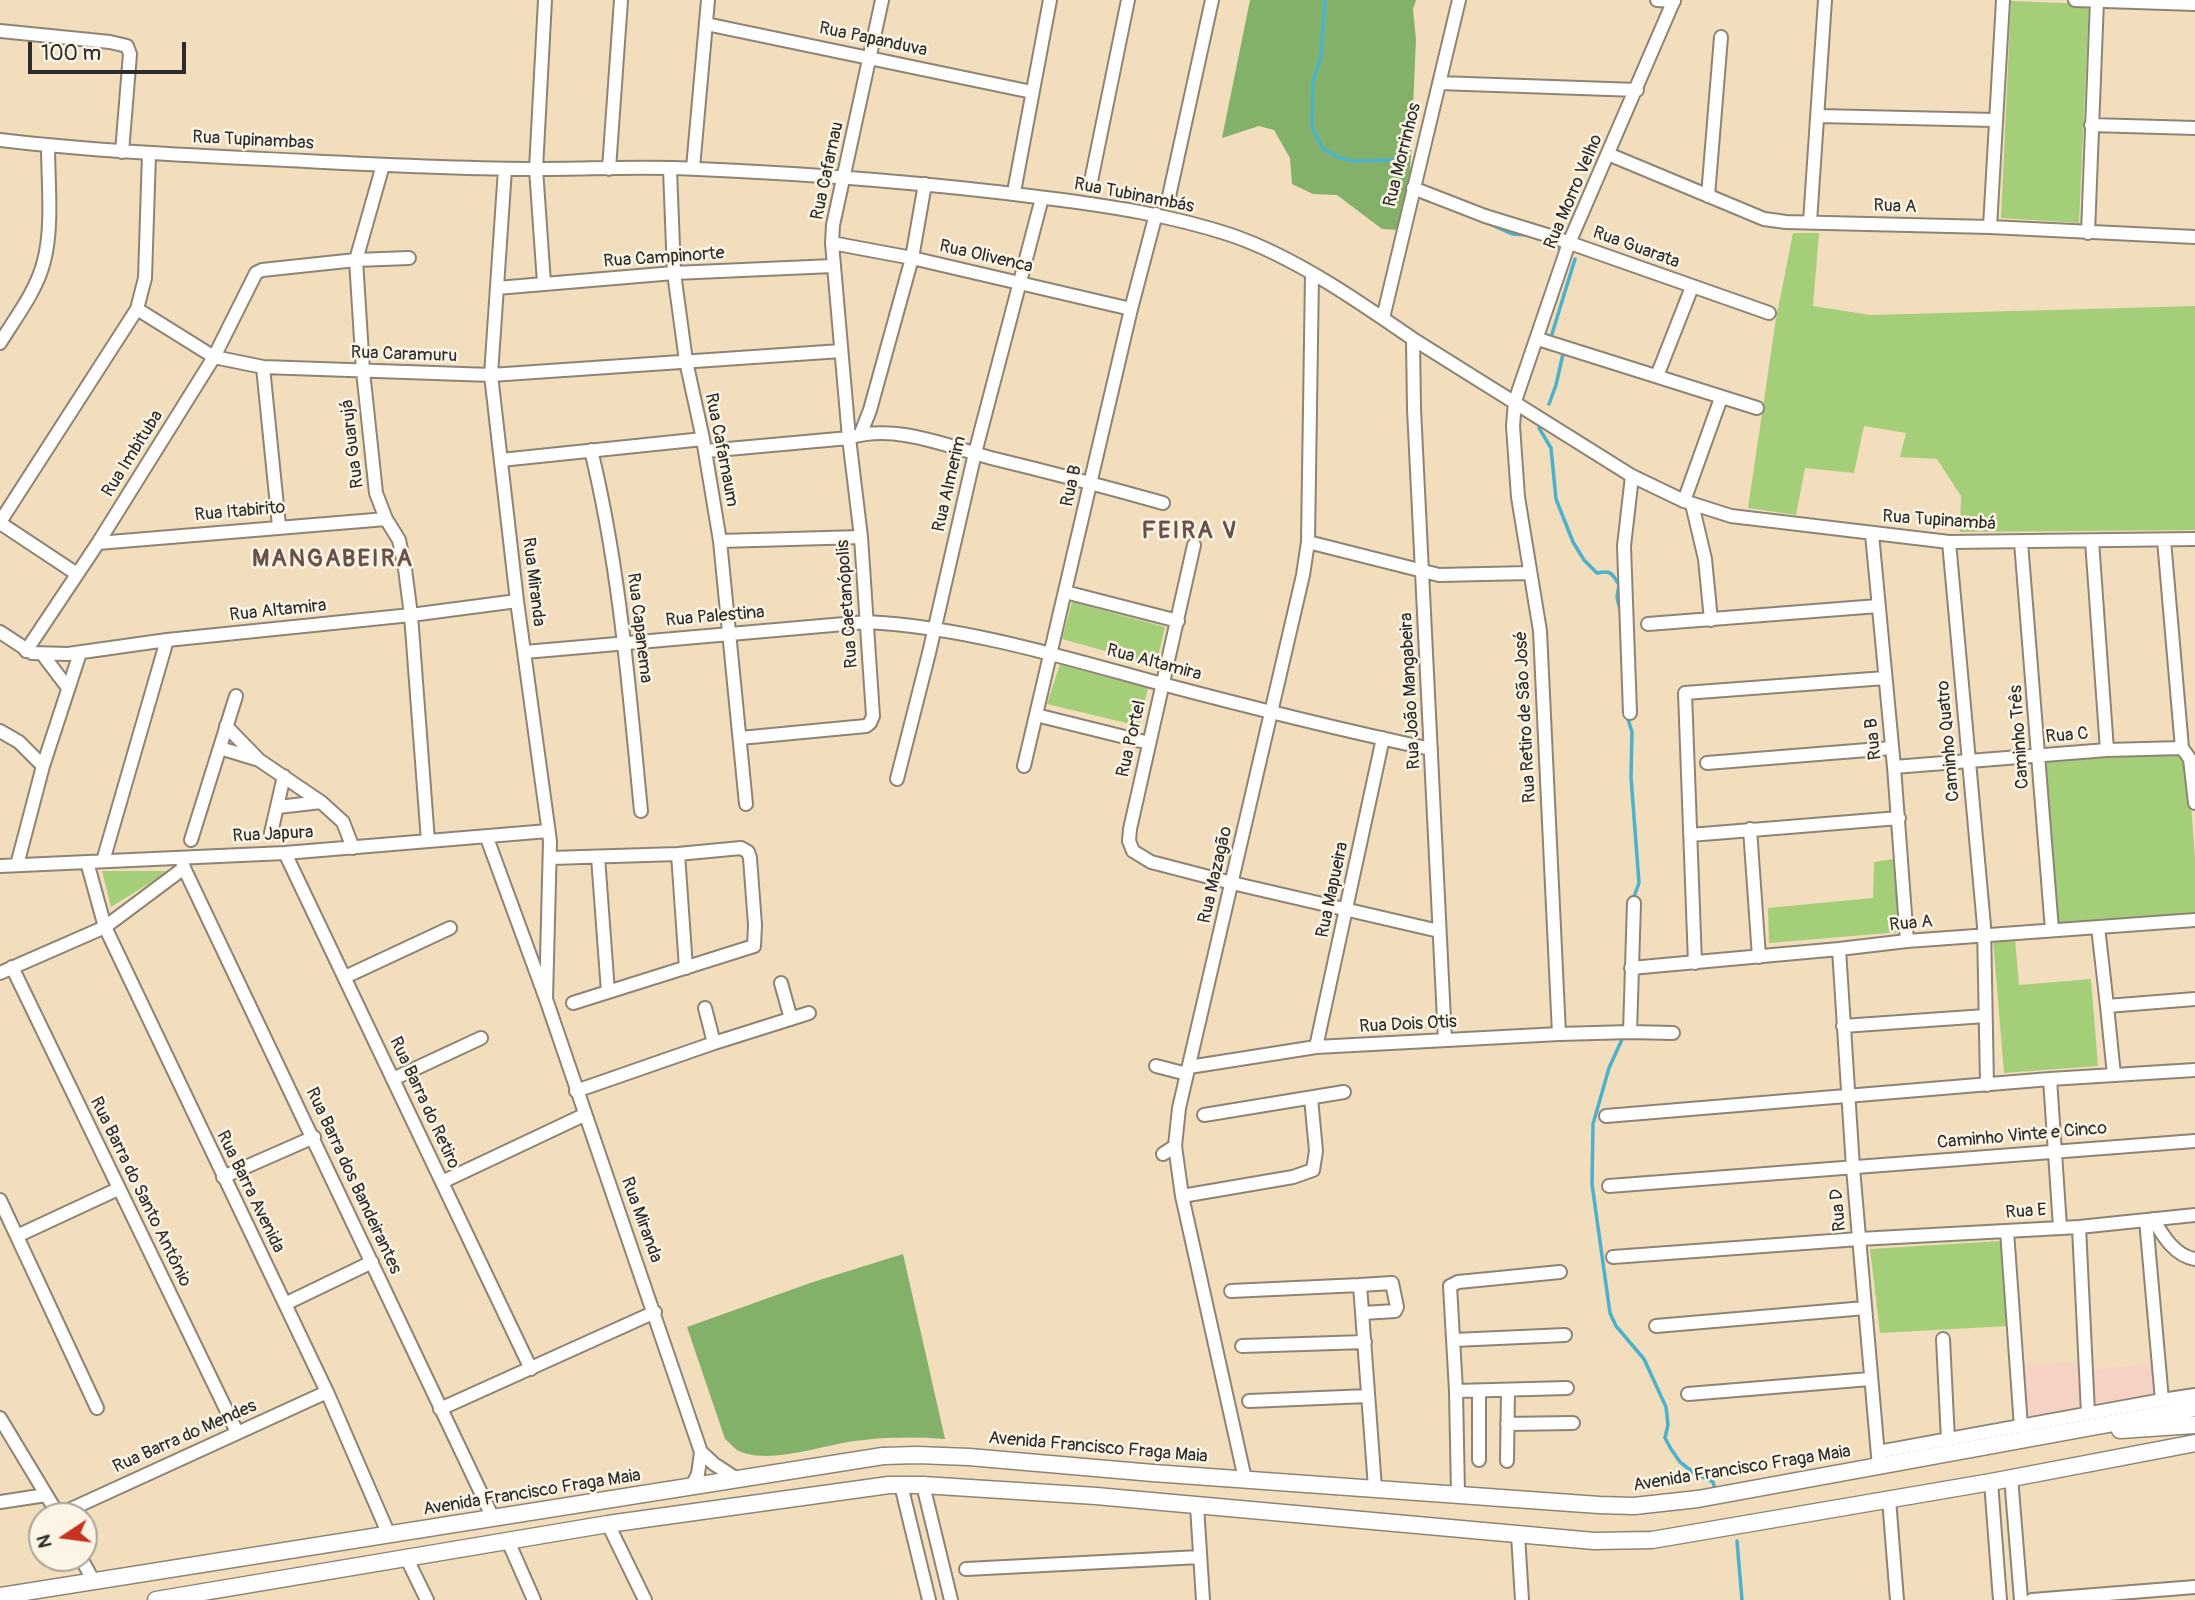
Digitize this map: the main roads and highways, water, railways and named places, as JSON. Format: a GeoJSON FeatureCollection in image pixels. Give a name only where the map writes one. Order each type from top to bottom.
{"type":"FeatureCollection","features":[{"type":"Feature","properties":{"kind":"main road","name":"Avenida Francisco Fraga Maia"},"geometry":{"type":"LineString","coordinates":[[0,1596],[883,1456],[940,1455],[1634,1506],[1698,1499],[1878,1460],[2058,1433],[2195,1408]]}},
{"type":"Feature","properties":{"kind":"main road"},"geometry":{"type":"LineString","coordinates":[[2058,1433],[2190,1426]]}},
{"type":"Feature","properties":{"kind":"main road"},"geometry":{"type":"LineString","coordinates":[[2055,1468],[2190,1426]]}},
{"type":"Feature","properties":{"kind":"main road"},"geometry":{"type":"LineString","coordinates":[[156,1600],[608,1524],[901,1485],[1097,1496],[1613,1542],[1653,1540],[1991,1482],[2195,1443]]}},
{"type":"Feature","properties":{"kind":"main road"},"geometry":{"type":"LineString","coordinates":[[1038,1493],[1059,1488],[1068,1479],[1060,1469],[1042,1463]]}},
{"type":"Feature","properties":{"kind":"main road"},"geometry":{"type":"LineString","coordinates":[[1087,1467],[1071,1475],[1073,1482],[1082,1490],[1097,1496]]}},
{"type":"Feature","properties":{"kind":"main road"},"geometry":{"type":"LineString","coordinates":[[297,1548],[286,1556],[285,1564],[289,1571],[304,1576]]}},
{"type":"Feature","properties":{"kind":"main road"},"geometry":{"type":"LineString","coordinates":[[263,1554],[270,1557],[274,1566],[266,1581]]}},
{"type":"Feature","properties":{"kind":"waterway"},"geometry":{"type":"LineString","coordinates":[[1325,0],[1321,56],[1313,82],[1312,127],[1323,149],[1340,158],[1353,161],[1396,160]]}},
{"type":"Feature","properties":{"kind":"waterway"},"geometry":{"type":"LineString","coordinates":[[1483,221],[1512,234],[1528,235]]}},
{"type":"Feature","properties":{"kind":"waterway"},"geometry":{"type":"LineString","coordinates":[[1542,239],[1558,248]]}},
{"type":"Feature","properties":{"kind":"waterway"},"geometry":{"type":"LineString","coordinates":[[1552,334],[1575,259]]}},
{"type":"Feature","properties":{"kind":"waterway"},"geometry":{"type":"LineString","coordinates":[[1549,404],[1563,354]]}},
{"type":"Feature","properties":{"kind":"waterway"},"geometry":{"type":"LineString","coordinates":[[1539,428],[1551,448],[1556,499],[1573,542],[1584,560],[1597,573],[1608,572],[1615,578],[1619,585],[1617,597],[1621,614]]}},
{"type":"Feature","properties":{"kind":"waterway"},"geometry":{"type":"LineString","coordinates":[[1627,716],[1632,732],[1631,777],[1639,883],[1632,902]]}},
{"type":"Feature","properties":{"kind":"waterway"},"geometry":{"type":"LineString","coordinates":[[1624,1035],[1609,1068],[1593,1124],[1592,1184],[1610,1313],[1616,1326],[1644,1359],[1666,1407],[1668,1425],[1665,1438],[1671,1449],[1680,1462],[1694,1473],[1713,1482],[1715,1489]]}},
{"type":"Feature","properties":{"kind":"waterway"},"geometry":{"type":"LineString","coordinates":[[1737,1541],[1742,1600]]}},
{"type":"Feature","properties":{"kind":"district","name":"FEIRA V"},"geometry":{"type":"Point","coordinates":[1190,532]}},
{"type":"Feature","properties":{"kind":"district","name":"MANGABEIRA"},"geometry":{"type":"Point","coordinates":[333,560]}}]}
